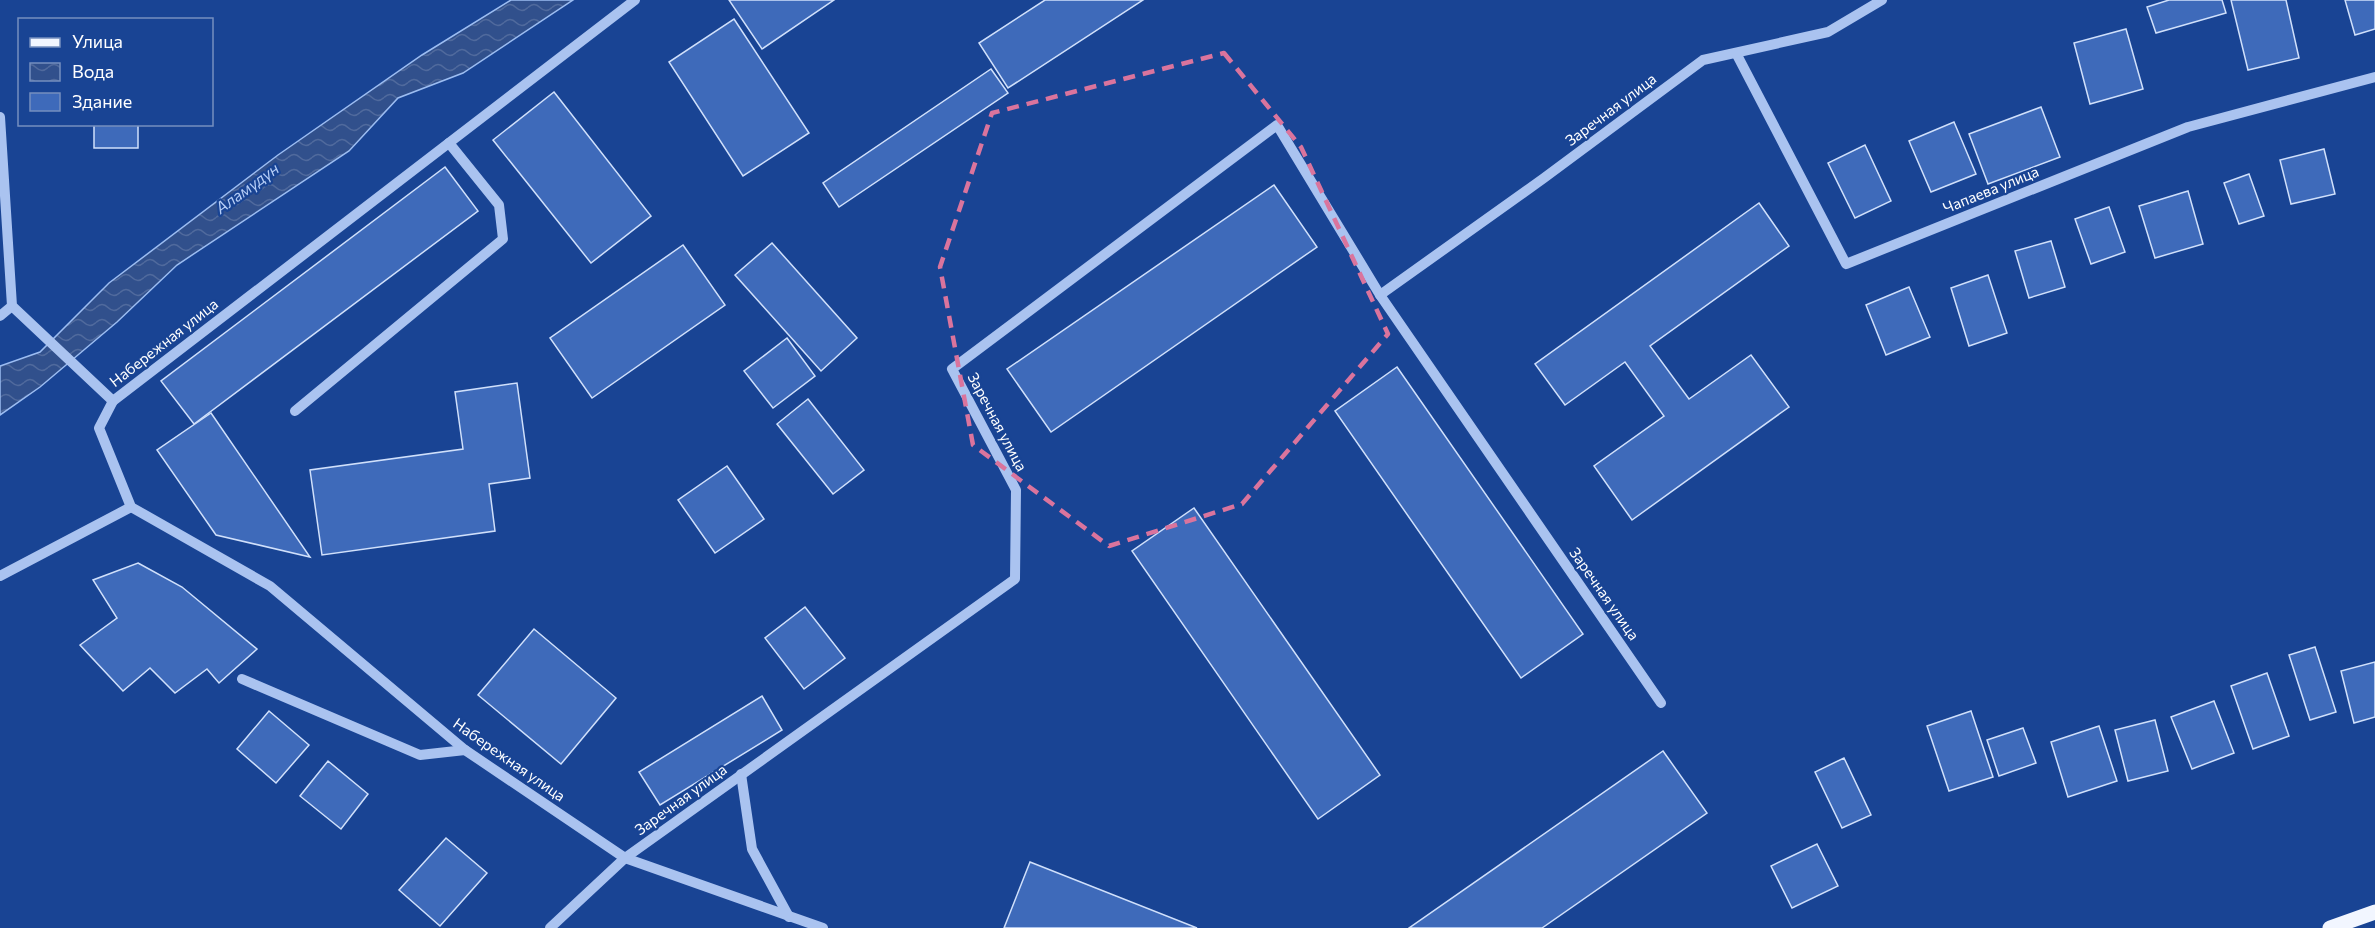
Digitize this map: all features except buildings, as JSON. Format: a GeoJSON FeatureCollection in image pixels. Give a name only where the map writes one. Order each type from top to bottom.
{"type":"FeatureCollection","features":[{"type":"Feature","properties":{"kind":"main road"},"geometry":{"type":"LineString","coordinates":[[2330,928],[2375,912]]}},
{"type":"Feature","properties":{"kind":"street","name":"Набережная улица"},"geometry":{"type":"LineString","coordinates":[[635,0],[113,401],[99,428],[131,507],[270,586],[465,750],[625,858],[823,928]]}},
{"type":"Feature","properties":{"kind":"street","name":"Заречная улица"},"geometry":{"type":"LineString","coordinates":[[1380,295],[1544,178],[1703,60],[1828,32],[1882,0]]}},
{"type":"Feature","properties":{"kind":"street","name":"Чапаева улица"},"geometry":{"type":"LineString","coordinates":[[1736,53],[1846,264],[2188,127],[2375,78]]}},
{"type":"Feature","properties":{"kind":"street"},"geometry":{"type":"LineString","coordinates":[[0,117],[12,306],[113,401]]}},
{"type":"Feature","properties":{"kind":"street","name":"Заречная улица"},"geometry":{"type":"LineString","coordinates":[[625,858],[1015,579],[1016,490],[952,369],[1277,125],[1380,295],[1661,703]]}},
{"type":"Feature","properties":{"kind":"street"},"geometry":{"type":"LineString","coordinates":[[296,411],[502,239],[499,204],[449,143]]}},
{"type":"Feature","properties":{"kind":"street"},"geometry":{"type":"LineString","coordinates":[[0,316],[12,306]]}},
{"type":"Feature","properties":{"kind":"street"},"geometry":{"type":"LineString","coordinates":[[0,576],[131,507]]}},
{"type":"Feature","properties":{"kind":"street"},"geometry":{"type":"LineString","coordinates":[[242,679],[420,755],[465,750]]}},
{"type":"Feature","properties":{"kind":"street"},"geometry":{"type":"LineString","coordinates":[[741,774],[752,849],[789,917]]}},
{"type":"Feature","properties":{"kind":"street"},"geometry":{"type":"LineString","coordinates":[[549,928],[625,858]]}},
{"type":"Feature","properties":{"kind":"highlighted area"},"geometry":{"type":"Polygon","coordinates":[[[1224,53],[1301,147],[1388,334],[1242,504],[1109,546],[973,445],[940,267],[992,113],[1224,53]]]}},
{"type":"Feature","properties":{"kind":"water","name":"Аламүдүн"},"geometry":{"type":"Polygon","coordinates":[[[511,0],[573,0],[463,73],[398,98],[349,151],[177,265],[117,322],[40,387],[0,415],[0,366],[40,352],[109,283],[278,155],[422,55],[511,0]]]}}]}
